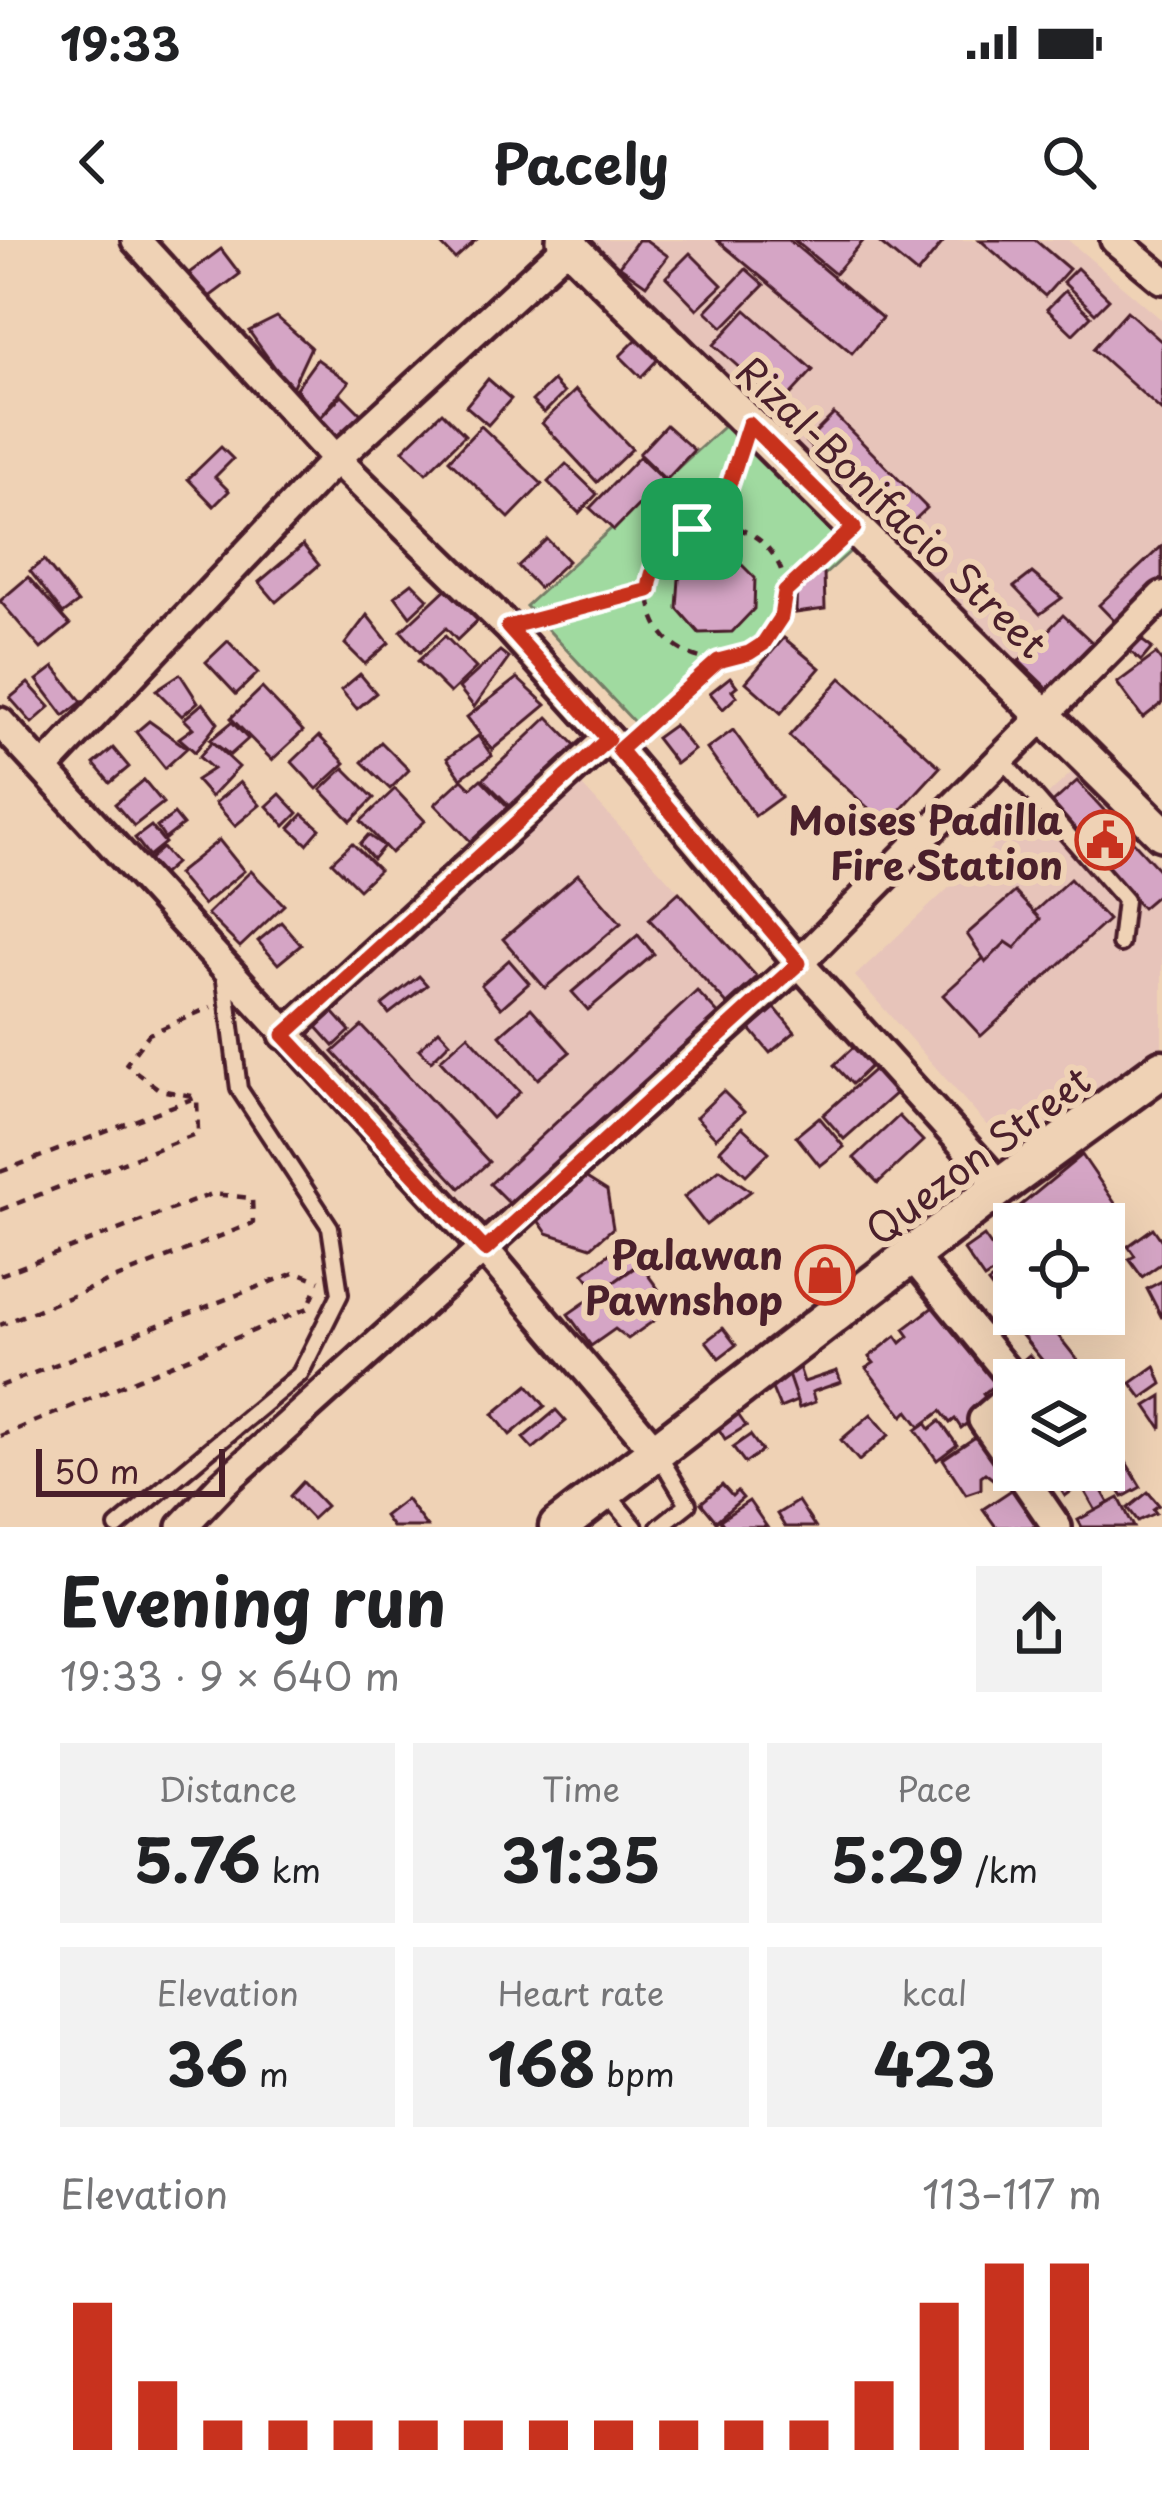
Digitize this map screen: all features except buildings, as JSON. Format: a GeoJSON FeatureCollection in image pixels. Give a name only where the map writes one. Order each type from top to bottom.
{"type":"FeatureCollection","features":[{"type":"Feature","properties":{"kind":"main road","name":"Quezon Street"},"geometry":{"type":"LineString","coordinates":[[558,1527],[1001,1186],[1162,1069]]}},
{"type":"Feature","properties":{"kind":"street"},"geometry":{"type":"LineString","coordinates":[[136,240],[336,459],[508,627],[799,963],[1001,1186]]}},
{"type":"Feature","properties":{"kind":"street"},"geometry":{"type":"LineString","coordinates":[[1115,240],[1162,279]]}},
{"type":"Feature","properties":{"kind":"street"},"geometry":{"type":"LineString","coordinates":[[44,768],[336,459],[569,242]]}},
{"type":"Feature","properties":{"kind":"street","name":"Rizal-Bonifacio Street"},"geometry":{"type":"LineString","coordinates":[[569,242],[1162,833]]}},
{"type":"Feature","properties":{"kind":"street"},"geometry":{"type":"LineString","coordinates":[[182,1527],[224,1483],[799,963],[1162,596]]}},
{"type":"Feature","properties":{"kind":"street"},"geometry":{"type":"LineString","coordinates":[[0,722],[485,1250],[658,1454]]}},
{"type":"Feature","properties":{"kind":"street"},"geometry":{"type":"LineString","coordinates":[[284,1035],[614,744]]}},
{"type":"Feature","properties":{"kind":"street"},"geometry":{"type":"LineString","coordinates":[[911,1255],[995,1359]]}},
{"type":"Feature","properties":{"kind":"street"},"geometry":{"type":"LineString","coordinates":[[993,1411],[983,1420],[993,1434]]}},
{"type":"Feature","properties":{"kind":"street"},"geometry":{"type":"LineString","coordinates":[[1032,1491],[1057,1527]]}},
{"type":"Feature","properties":{"kind":"lane"},"geometry":{"type":"LineString","coordinates":[[1001,758],[1125,900],[1120,944]]}},
{"type":"Feature","properties":{"kind":"lane"},"geometry":{"type":"LineString","coordinates":[[117,1527],[300,1374],[340,1294],[330,1227],[239,1089],[223,968]]}},
{"type":"Feature","properties":{"kind":"lane"},"geometry":{"type":"LineString","coordinates":[[658,1454],[688,1504],[658,1527]]}},
{"type":"Feature","properties":{"kind":"lane"},"geometry":{"type":"LineString","coordinates":[[606,1492],[635,1527]]}},
{"type":"Feature","properties":{"kind":"path"},"geometry":{"type":"LineString","coordinates":[[716,525],[749,424]]}},
{"type":"Feature","properties":{"kind":"path"},"geometry":{"type":"LineString","coordinates":[[614,744],[718,661],[763,644],[781,617],[785,592],[781,568],[762,542],[736,527],[716,525],[692,529],[668,545],[652,570],[649,590],[652,614],[665,638],[689,655],[718,661]]}},
{"type":"Feature","properties":{"kind":"path"},"geometry":{"type":"LineString","coordinates":[[785,592],[854,528]]}},
{"type":"Feature","properties":{"kind":"path"},"geometry":{"type":"LineString","coordinates":[[508,627],[649,590]]}},
{"type":"Feature","properties":{"kind":"path"},"geometry":{"type":"LineString","coordinates":[[197,1097],[160,1090],[126,1064],[148,1034],[227,1000]]}},
{"type":"Feature","properties":{"kind":"path"},"geometry":{"type":"LineString","coordinates":[[0,1172],[197,1097]]}},
{"type":"Feature","properties":{"kind":"path"},"geometry":{"type":"LineString","coordinates":[[0,1210],[199,1133],[197,1097]]}},
{"type":"Feature","properties":{"kind":"path"},"geometry":{"type":"LineString","coordinates":[[0,1275],[212,1194],[252,1198],[253,1223],[0,1325]]}},
{"type":"Feature","properties":{"kind":"path"},"geometry":{"type":"LineString","coordinates":[[0,1386],[297,1272],[319,1280],[308,1309],[0,1436]]}},
{"type":"Feature","properties":{"kind":"shaded area"},"geometry":{"type":"Polygon","coordinates":[[[595,240],[1068,240],[1162,320],[1162,596],[1054,699],[595,240]]]}},
{"type":"Feature","properties":{"kind":"shaded area"},"geometry":{"type":"Polygon","coordinates":[[[1072,772],[1162,868],[1162,1050],[1013,1155],[855,976],[1072,772]]]}},
{"type":"Feature","properties":{"kind":"shaded area"},"geometry":{"type":"Polygon","coordinates":[[[576,779],[765,986],[494,1232],[304,1026],[576,779]]]}},
{"type":"Feature","properties":{"kind":"green space"},"geometry":{"type":"Polygon","coordinates":[[[733,418],[854,548],[647,736],[526,606],[733,418]]]}},
{"type":"Feature","properties":{"kind":"place","name":"Moises Padilla Fire Station"},"geometry":{"type":"Point","coordinates":[1105,840]}},
{"type":"Feature","properties":{"kind":"place","name":"Palawan Pawnshop"},"geometry":{"type":"Point","coordinates":[825,1275]}},
{"type":"Feature","properties":{"kind":"route"},"geometry":{"type":"LineString","coordinates":[[749,424],[854,528],[785,592],[781,617],[763,644],[734,659],[718,661],[619,750],[799,963],[485,1250],[284,1035],[608,739],[508,627],[649,590],[658,557],[692,529],[716,525],[749,424]]}}]}
